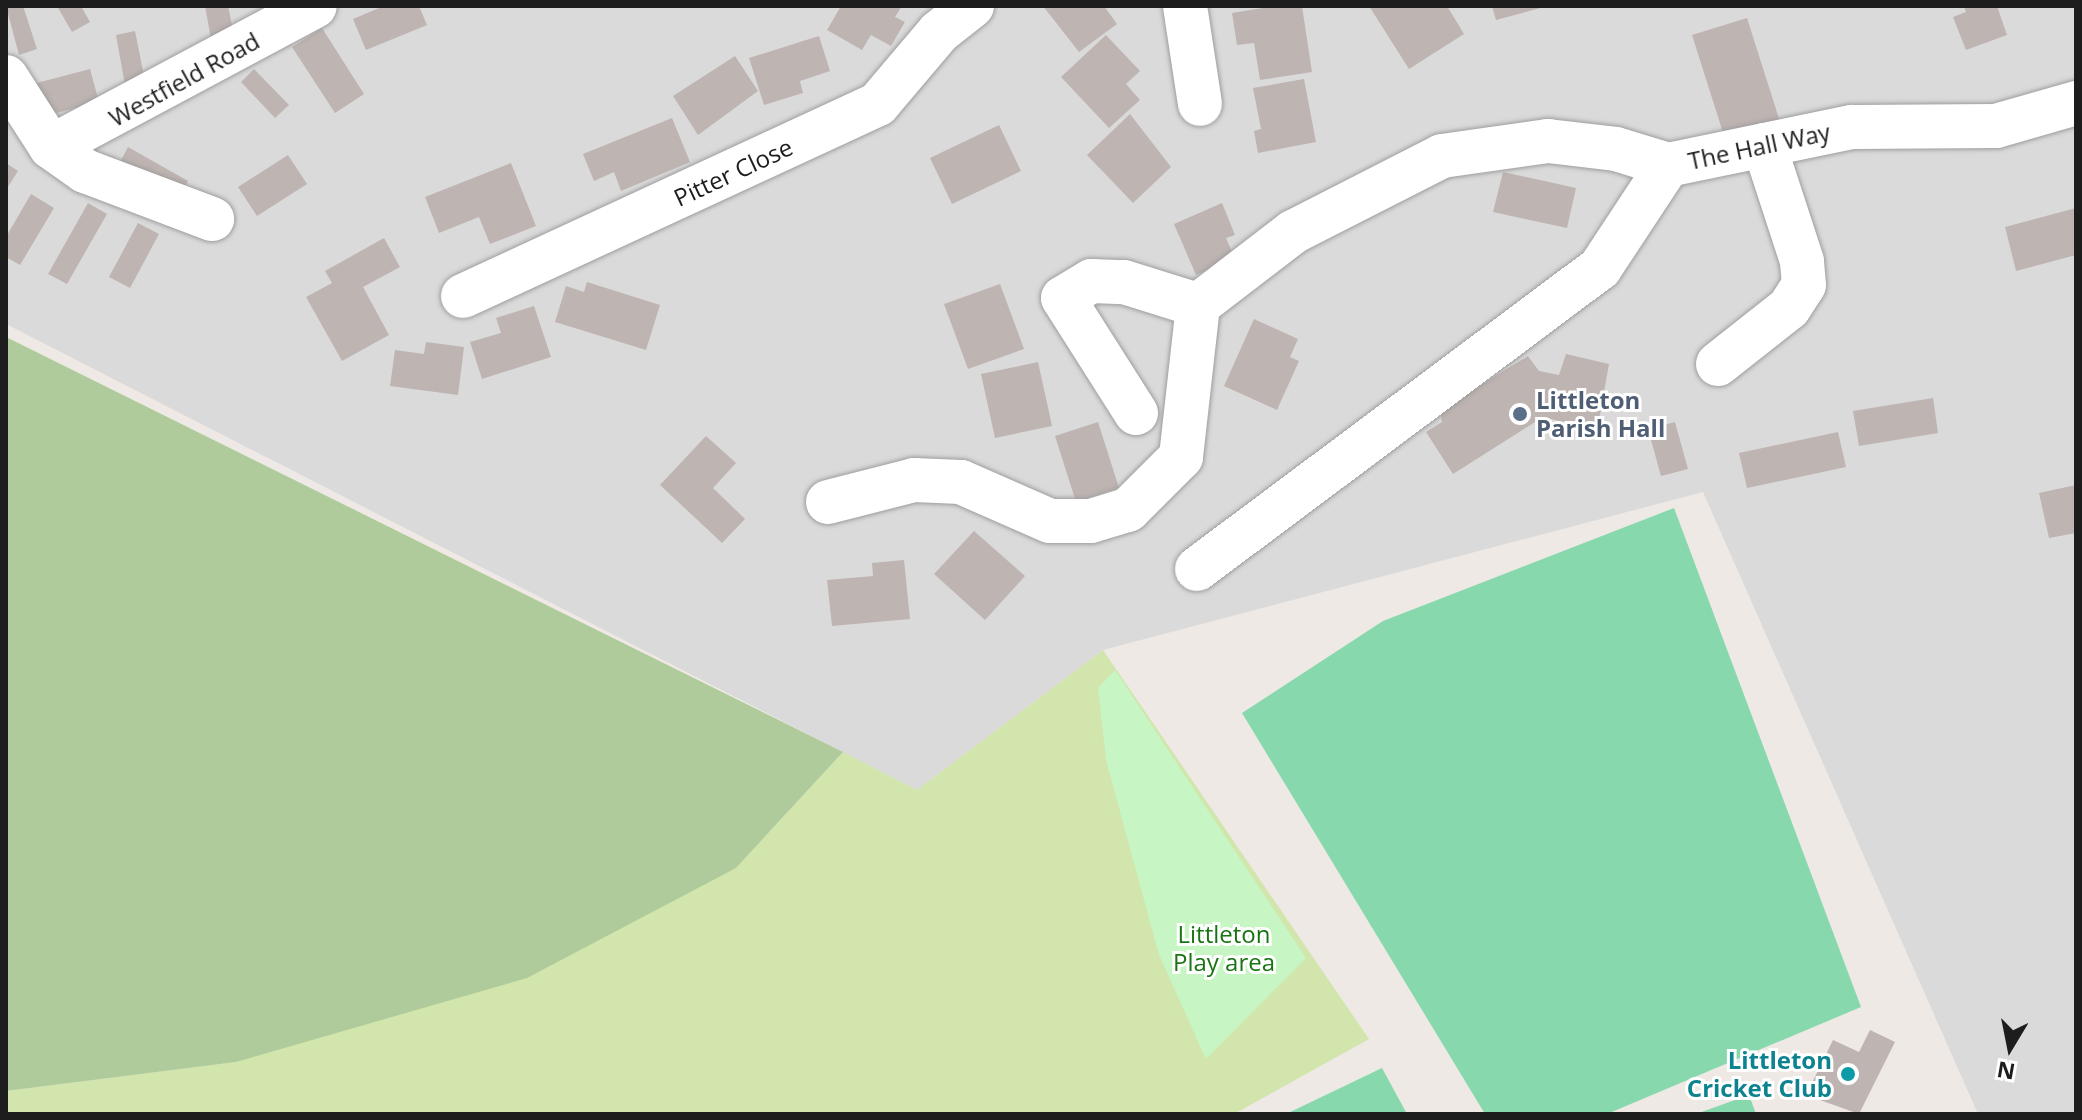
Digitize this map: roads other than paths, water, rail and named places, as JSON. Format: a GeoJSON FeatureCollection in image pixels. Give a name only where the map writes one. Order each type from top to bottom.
{"type":"FeatureCollection","features":[{"type":"Feature","properties":{"kind":"street","name":"Westfield Road"},"geometry":{"type":"LineString","coordinates":[[51,147],[315,6]]}},
{"type":"Feature","properties":{"kind":"street","name":"Pitter Close"},"geometry":{"type":"LineString","coordinates":[[463,296],[878,104],[939,32],[972,6]]}},
{"type":"Feature","properties":{"kind":"street"},"geometry":{"type":"LineString","coordinates":[[1185,6],[1200,104]]}},
{"type":"Feature","properties":{"kind":"street"},"geometry":{"type":"LineString","coordinates":[[6,77],[51,147],[85,171],[212,219]]}},
{"type":"Feature","properties":{"kind":"street","name":"The Hall Way"},"geometry":{"type":"LineString","coordinates":[[1198,305],[1293,232],[1442,156],[1548,141],[1616,149],[1668,165],[1852,127],[1996,126],[2076,103]]}},
{"type":"Feature","properties":{"kind":"street"},"geometry":{"type":"LineString","coordinates":[[1718,364],[1789,308],[1804,285],[1802,261],[1764,145]]}},
{"type":"Feature","properties":{"kind":"street"},"geometry":{"type":"LineString","coordinates":[[1197,569],[1600,268],[1668,165]]}},
{"type":"Feature","properties":{"kind":"street"},"geometry":{"type":"LineString","coordinates":[[828,502],[914,480],[961,482],[1050,521],[1091,521],[1128,510],[1181,457],[1197,357],[1198,305],[1124,282],[1091,281],[1063,298],[1136,413]]}},
{"type":"Feature","properties":{"kind":"place","name":"Littleton Parish Hall"},"geometry":{"type":"Point","coordinates":[1520,414]}},
{"type":"Feature","properties":{"kind":"place","name":"Littleton Cricket Club"},"geometry":{"type":"Point","coordinates":[1848,1074]}},
{"type":"Feature","properties":{"kind":"park label","name":"Littleton Play area"},"geometry":{"type":"Point","coordinates":[1224,948]}}]}
